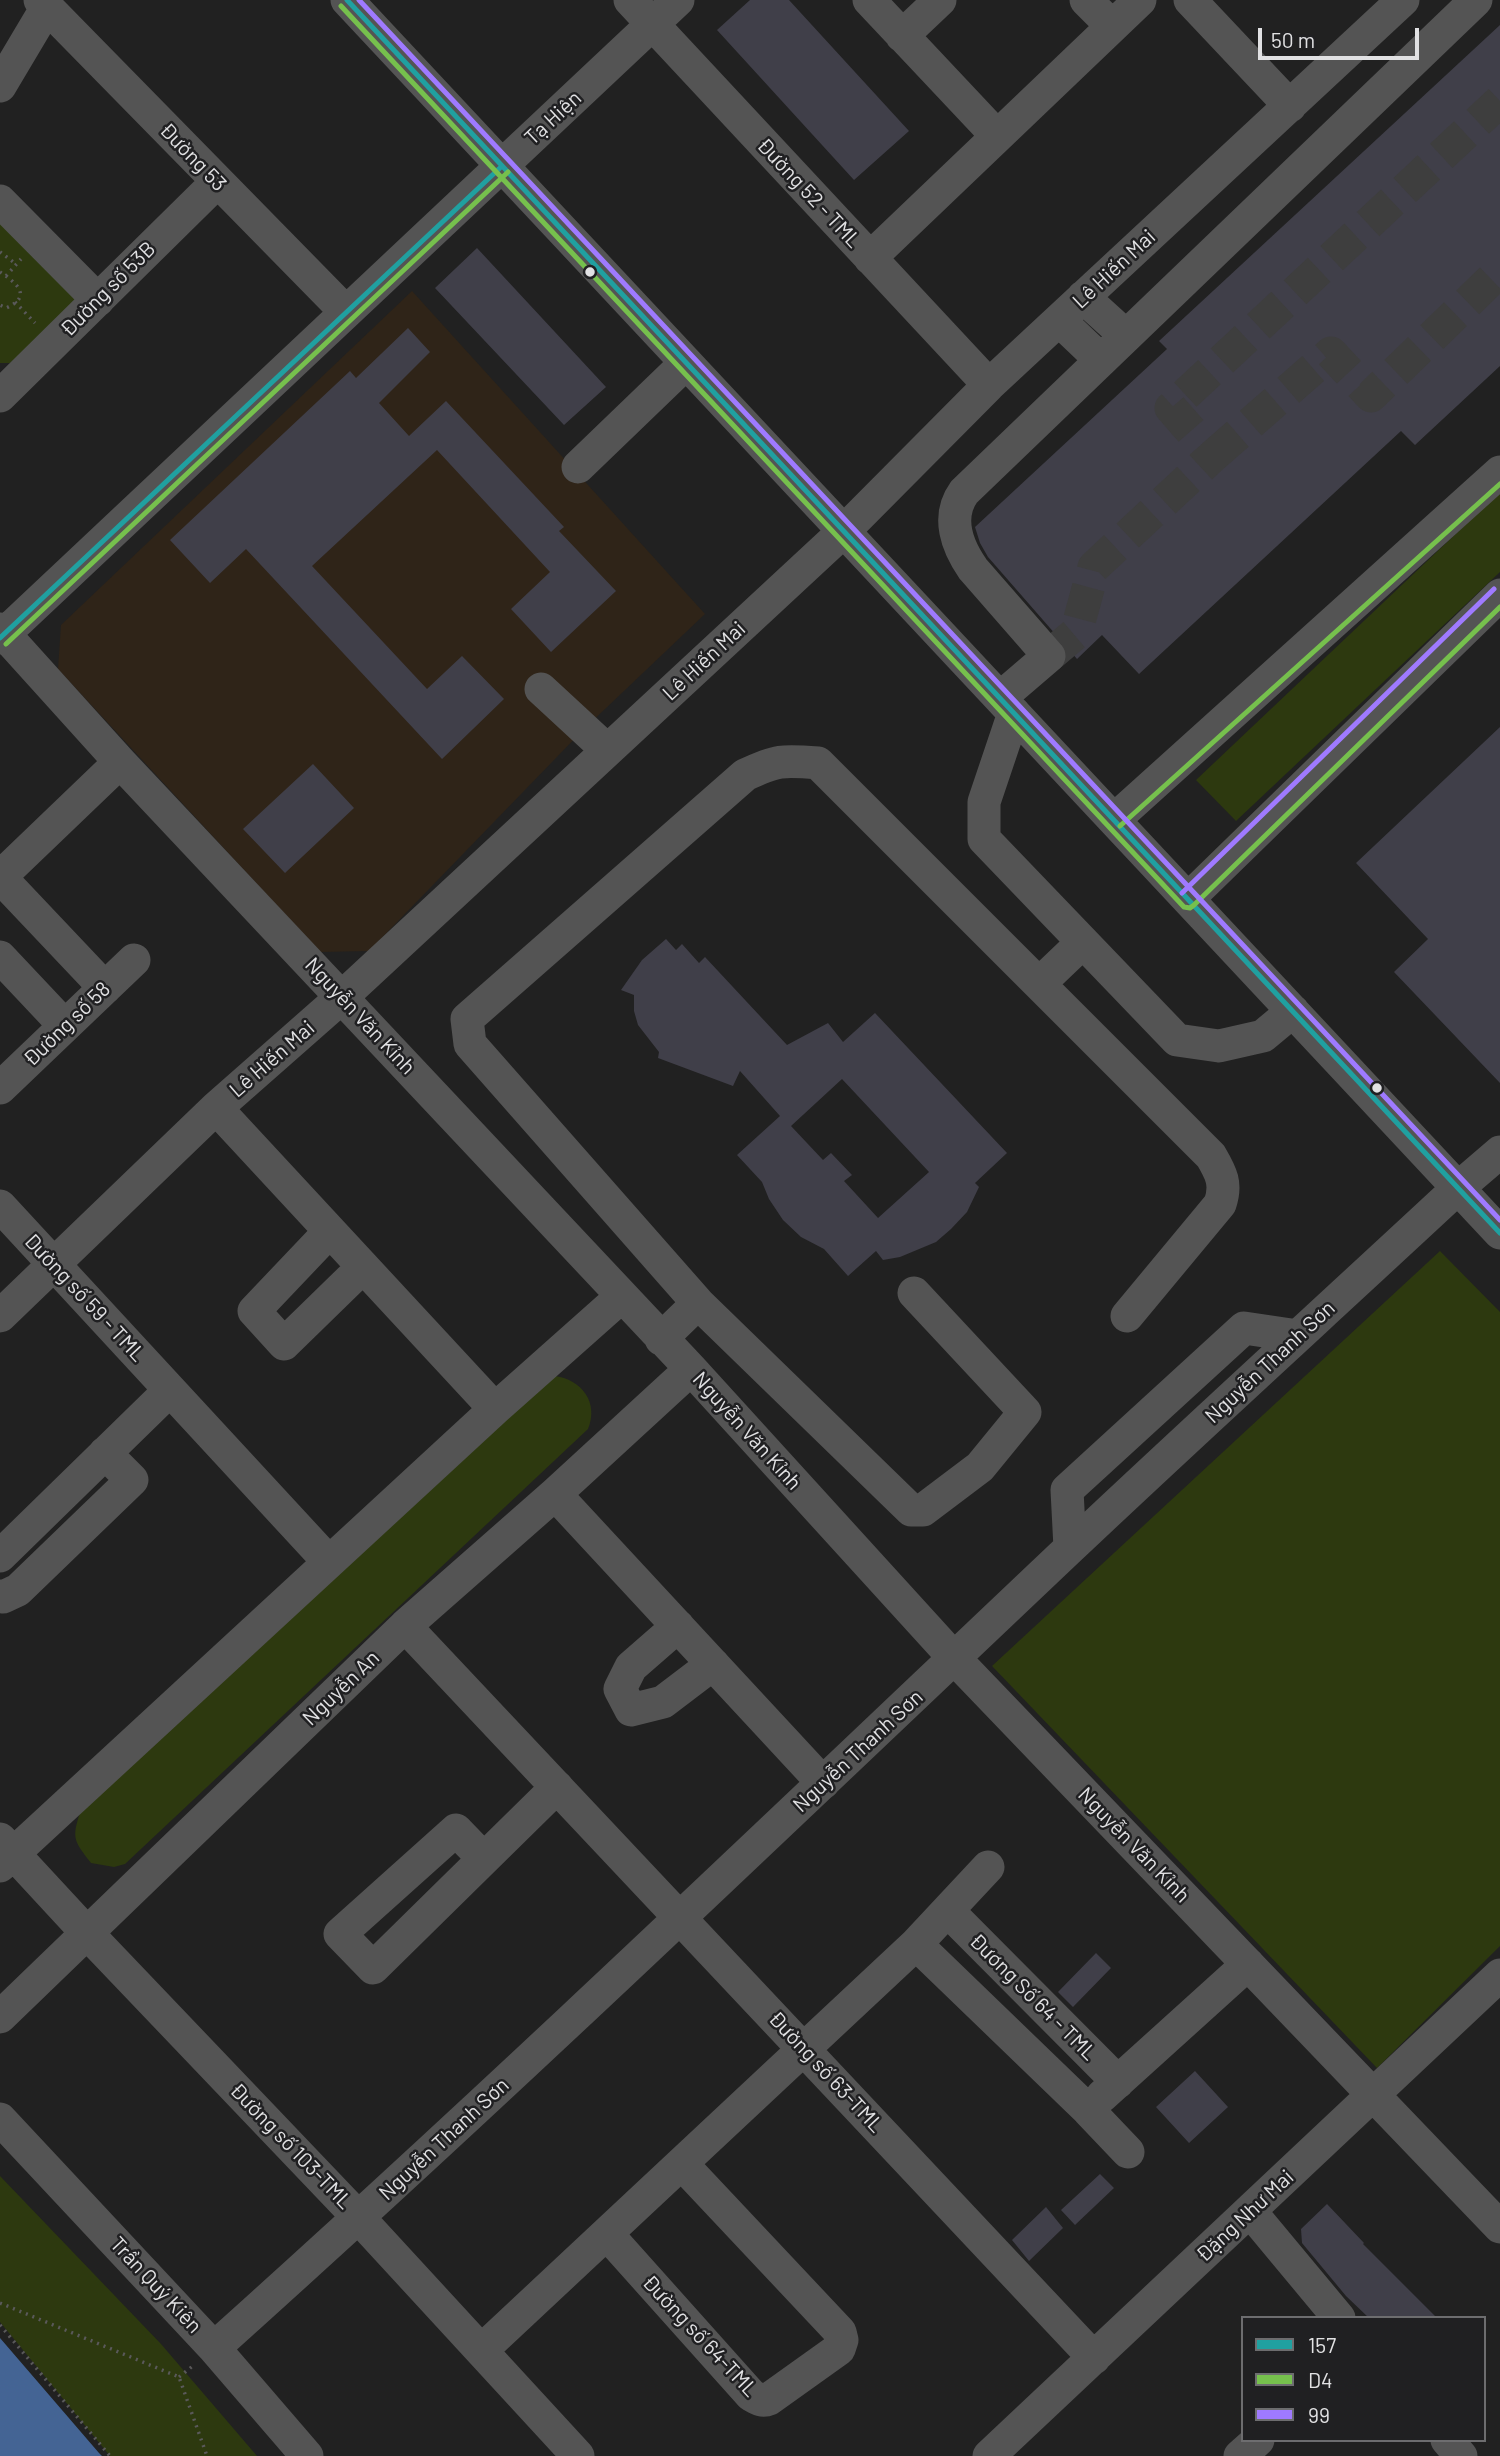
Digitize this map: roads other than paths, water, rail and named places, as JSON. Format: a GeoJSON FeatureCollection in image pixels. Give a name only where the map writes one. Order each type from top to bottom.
{"type":"FeatureCollection","features":[{"type":"Feature","properties":{"kind":"street"},"geometry":{"type":"LineString","coordinates":[[347,0],[1500,1233]]}},
{"type":"Feature","properties":{"kind":"street","name":"Đường 52 - TML"},"geometry":{"type":"LineString","coordinates":[[631,0],[989,385]]}},
{"type":"Feature","properties":{"kind":"street","name":"Tạ Hiện"},"geometry":{"type":"LineString","coordinates":[[2,633],[678,0]]}},
{"type":"Feature","properties":{"kind":"street"},"geometry":{"type":"LineString","coordinates":[[869,0],[997,136]]}},
{"type":"Feature","properties":{"kind":"street"},"geometry":{"type":"LineString","coordinates":[[902,36],[940,0]]}},
{"type":"Feature","properties":{"kind":"street"},"geometry":{"type":"LineString","coordinates":[[1086,0],[1112,26]]}},
{"type":"Feature","properties":{"kind":"street"},"geometry":{"type":"LineString","coordinates":[[870,258],[1140,0]]}},
{"type":"Feature","properties":{"kind":"street"},"geometry":{"type":"LineString","coordinates":[[1190,0],[1290,106]]}},
{"type":"Feature","properties":{"kind":"street","name":"Lê Hiến Mai"},"geometry":{"type":"LineString","coordinates":[[0,1316],[216,1108],[342,997],[844,531],[989,385],[1404,0]]}},
{"type":"Feature","properties":{"kind":"street"},"geometry":{"type":"LineString","coordinates":[[1293,1011],[1264,1036],[1219,1046],[1177,1040],[984,839],[984,803],[1007,705],[1049,656],[963,554],[955,532],[957,501],[1476,0]]}},
{"type":"Feature","properties":{"kind":"street"},"geometry":{"type":"LineString","coordinates":[[0,86],[43,3]]}},
{"type":"Feature","properties":{"kind":"street","name":"Đường 53"},"geometry":{"type":"LineString","coordinates":[[43,3],[346,312]]}},
{"type":"Feature","properties":{"kind":"street","name":"Đường số 53B"},"geometry":{"type":"LineString","coordinates":[[3,386],[98,300],[217,182]]}},
{"type":"Feature","properties":{"kind":"street"},"geometry":{"type":"LineString","coordinates":[[0,201],[98,300]]}},
{"type":"Feature","properties":{"kind":"street"},"geometry":{"type":"LineString","coordinates":[[1083,297],[1126,336]]}},
{"type":"Feature","properties":{"kind":"street"},"geometry":{"type":"LineString","coordinates":[[1059,320],[1101,360]]}},
{"type":"Feature","properties":{"kind":"street"},"geometry":{"type":"LineString","coordinates":[[578,467],[686,363]]}},
{"type":"Feature","properties":{"kind":"street"},"geometry":{"type":"LineString","coordinates":[[1114,820],[1500,472]]}},
{"type":"Feature","properties":{"kind":"street"},"geometry":{"type":"LineString","coordinates":[[1188,899],[1500,595]]}},
{"type":"Feature","properties":{"kind":"street","name":"Nguyễn Văn Kỉnh"},"geometry":{"type":"LineString","coordinates":[[2,633],[691,1369],[955,1659],[1373,2095],[1495,2213]]}},
{"type":"Feature","properties":{"kind":"street"},"geometry":{"type":"LineString","coordinates":[[541,689],[607,750]]}},
{"type":"Feature","properties":{"kind":"street"},"geometry":{"type":"LineString","coordinates":[[914,1293],[1025,1412],[980,1467],[923,1510],[911,1510],[698,1303],[470,1044],[467,1019],[745,775],[772,762],[787,760],[818,763],[1211,1156],[1223,1177],[1220,1204],[1127,1316]]}},
{"type":"Feature","properties":{"kind":"street"},"geometry":{"type":"LineString","coordinates":[[105,988],[0,877],[120,762]]}},
{"type":"Feature","properties":{"kind":"street"},"geometry":{"type":"LineString","coordinates":[[1039,984],[1083,942]]}},
{"type":"Feature","properties":{"kind":"street"},"geometry":{"type":"LineString","coordinates":[[0,957],[65,1026]]}},
{"type":"Feature","properties":{"kind":"street","name":"Đường số 58"},"geometry":{"type":"LineString","coordinates":[[0,1088],[134,960]]}},
{"type":"Feature","properties":{"kind":"street"},"geometry":{"type":"LineString","coordinates":[[216,1108],[495,1409]]}},
{"type":"Feature","properties":{"kind":"street","name":"Nguyễn Thanh Sơn"},"geometry":{"type":"LineString","coordinates":[[214,2348],[359,2218],[681,1919],[1070,1548],[1500,1152]]}},
{"type":"Feature","properties":{"kind":"street","name":"Dường số 59 - TML"},"geometry":{"type":"LineString","coordinates":[[0,1206],[329,1562]]}},
{"type":"Feature","properties":{"kind":"street"},"geometry":{"type":"LineString","coordinates":[[330,1231],[254,1311],[284,1344],[363,1267]]}},
{"type":"Feature","properties":{"kind":"street"},"geometry":{"type":"LineString","coordinates":[[5,1852],[621,1297]]}},
{"type":"Feature","properties":{"kind":"street"},"geometry":{"type":"LineString","coordinates":[[661,1339],[698,1303]]}},
{"type":"Feature","properties":{"kind":"street"},"geometry":{"type":"LineString","coordinates":[[1070,1548],[1067,1490],[1244,1328],[1298,1336]]}},
{"type":"Feature","properties":{"kind":"street","name":"Nguyễn An"},"geometry":{"type":"LineString","coordinates":[[0,2017],[405,1626],[691,1369]]}},
{"type":"Feature","properties":{"kind":"street"},"geometry":{"type":"LineString","coordinates":[[0,1556],[170,1390]]}},
{"type":"Feature","properties":{"kind":"street"},"geometry":{"type":"LineString","coordinates":[[0,1596],[18,1590],[132,1480],[105,1452]]}},
{"type":"Feature","properties":{"kind":"street"},"geometry":{"type":"LineString","coordinates":[[555,1494],[823,1783]]}},
{"type":"Feature","properties":{"kind":"street","name":"Đường số 63-TML"},"geometry":{"type":"LineString","coordinates":[[405,1626],[1094,2358]]}},
{"type":"Feature","properties":{"kind":"street"},"geometry":{"type":"LineString","coordinates":[[678,1626],[631,1667],[620,1689],[631,1710],[663,1702],[713,1664]]}},
{"type":"Feature","properties":{"kind":"street"},"geometry":{"type":"LineString","coordinates":[[484,1859],[557,1787]]}},
{"type":"Feature","properties":{"kind":"street","name":"Đường số 103-TML"},"geometry":{"type":"LineString","coordinates":[[5,1852],[87,1933],[359,2218],[579,2456]]}},
{"type":"Feature","properties":{"kind":"street"},"geometry":{"type":"LineString","coordinates":[[482,2350],[916,1944],[988,1867]]}},
{"type":"Feature","properties":{"kind":"street","name":"Đương Số 64 - TML"},"geometry":{"type":"LineString","coordinates":[[948,1911],[1118,2082]]}},
{"type":"Feature","properties":{"kind":"street","name":"Đương Số 64 - TML"},"geometry":{"type":"LineString","coordinates":[[916,1944],[1128,2152]]}},
{"type":"Feature","properties":{"kind":"street"},"geometry":{"type":"LineString","coordinates":[[1088,2110],[1248,1964]]}},
{"type":"Feature","properties":{"kind":"street","name":"Đặng Như Mai"},"geometry":{"type":"LineString","coordinates":[[989,2456],[1500,1976]]}},
{"type":"Feature","properties":{"kind":"street","name":"Trần Quý Kiên"},"geometry":{"type":"LineString","coordinates":[[0,2119],[214,2348],[307,2456]]}},
{"type":"Feature","properties":{"kind":"street","name":"Đường số 64-TML"},"geometry":{"type":"LineString","coordinates":[[607,2234],[756,2399],[769,2399],[839,2349],[842,2340],[835,2327],[682,2164]]}},
{"type":"Feature","properties":{"kind":"street"},"geometry":{"type":"LineString","coordinates":[[1250,2211],[1337,2316]]}},
{"type":"Feature","properties":{"kind":"street"},"geometry":{"type":"LineString","coordinates":[[1240,2456],[1256,2442]]}},
{"type":"Feature","properties":{"kind":"street"},"geometry":{"type":"LineString","coordinates":[[1449,2442],[1461,2456]]}},
{"type":"Feature","properties":{"kind":"water"},"geometry":{"type":"Polygon","coordinates":[[[0,2338],[99,2453],[102,2456],[0,2456],[0,2338]]]}},
{"type":"Feature","properties":{"kind":"tunnel"},"geometry":{"type":"LineString","coordinates":[[1049,656],[1076,633],[1094,567],[1213,456],[1171,408],[1500,101]]}},
{"type":"Feature","properties":{"kind":"tunnel"},"geometry":{"type":"LineString","coordinates":[[1213,456],[1331,353],[1371,396],[1500,271]]}}]}
